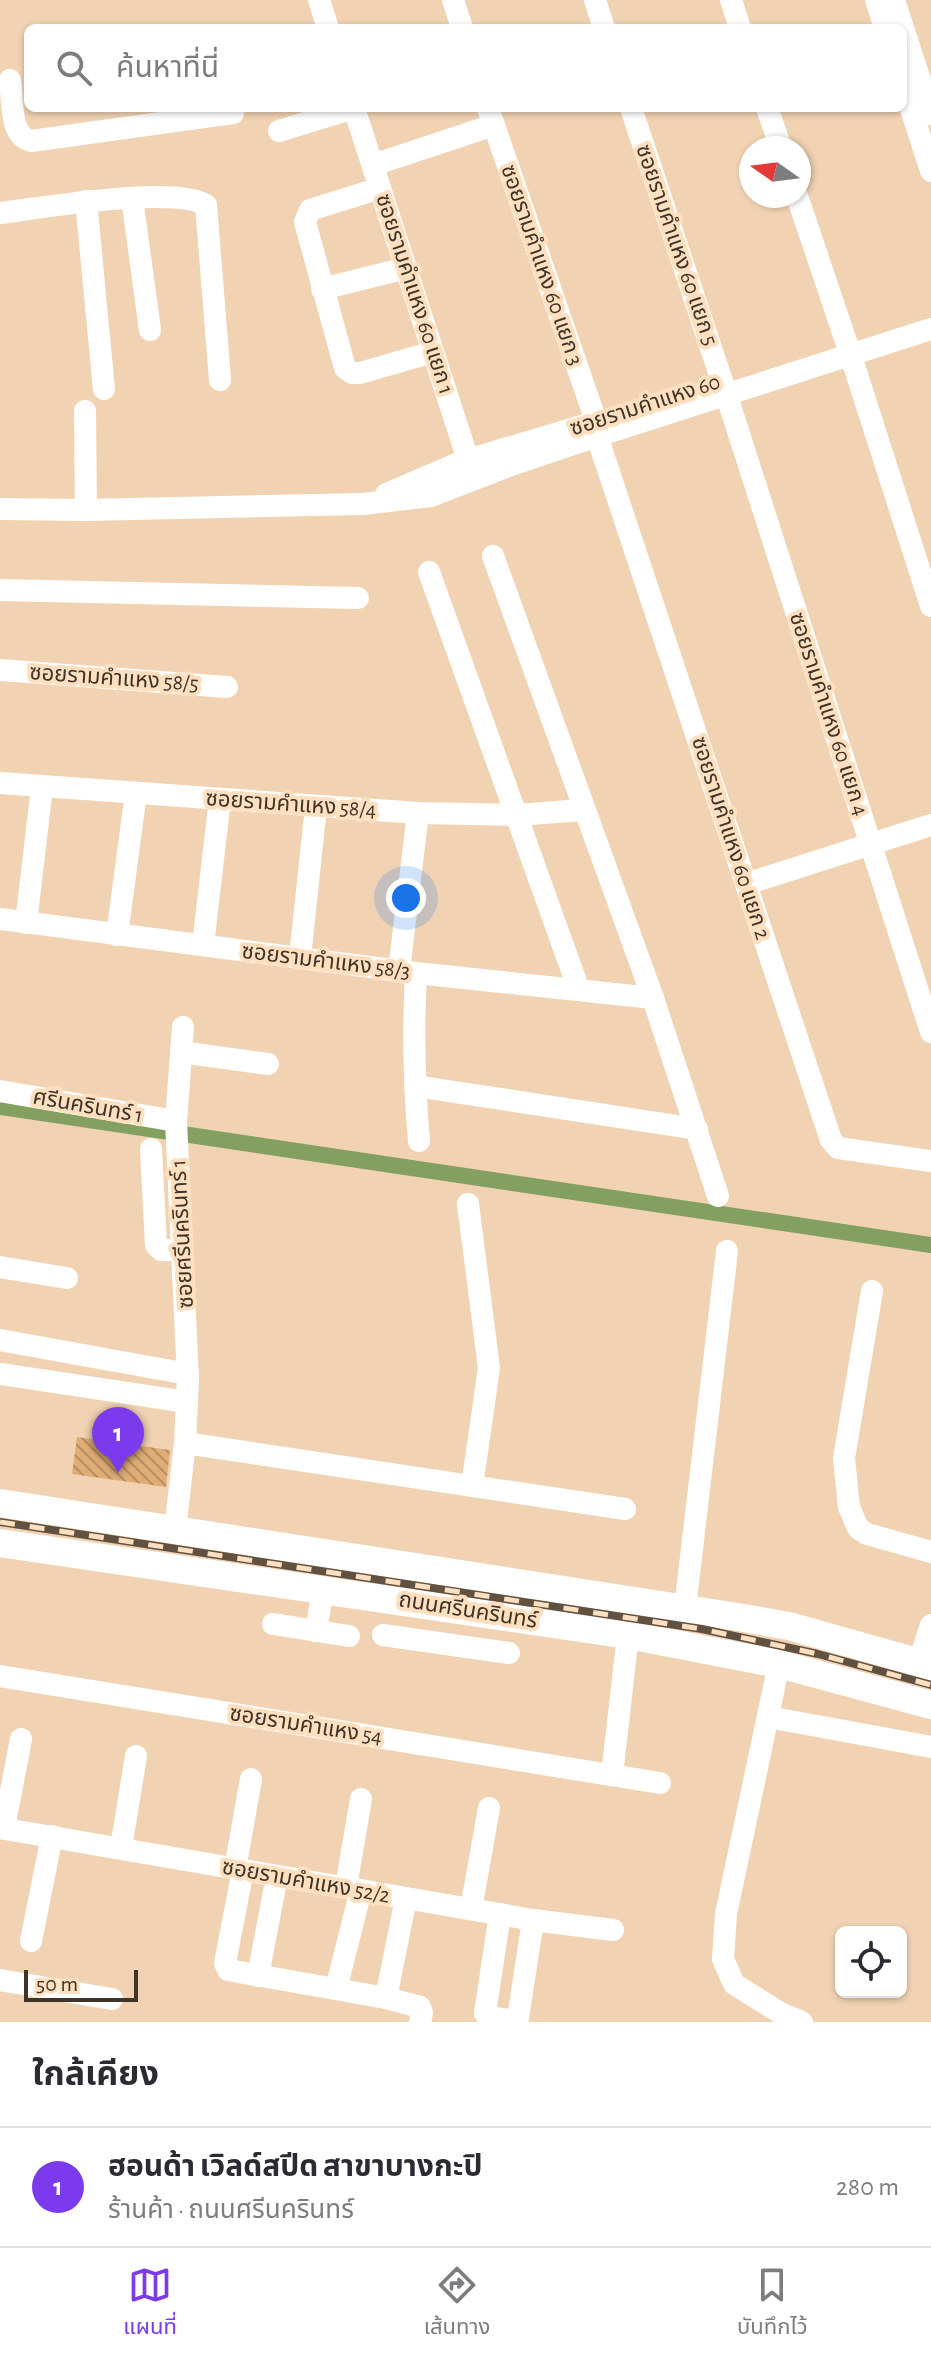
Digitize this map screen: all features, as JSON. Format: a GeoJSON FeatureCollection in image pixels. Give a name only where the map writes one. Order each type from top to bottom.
{"type":"FeatureCollection","features":[{"type":"Feature","properties":{"kind":"main road","name":"ถนนศรีนครินทร์"},"geometry":{"type":"LineString","coordinates":[[0,1503],[789,1626],[925,1664]]}},
{"type":"Feature","properties":{"kind":"main road","name":"ถนนศรีนครินทร์"},"geometry":{"type":"LineString","coordinates":[[0,1543],[628,1635],[779,1664],[931,1705]]}},
{"type":"Feature","properties":{"kind":"main road"},"geometry":{"type":"LineString","coordinates":[[779,1664],[789,1626]]}},
{"type":"Feature","properties":{"kind":"street"},"geometry":{"type":"LineString","coordinates":[[319,0],[323,24]]}},
{"type":"Feature","properties":{"kind":"street"},"geometry":{"type":"LineString","coordinates":[[453,0],[461,24]]}},
{"type":"Feature","properties":{"kind":"street"},"geometry":{"type":"LineString","coordinates":[[595,0],[603,24]]}},
{"type":"Feature","properties":{"kind":"street"},"geometry":{"type":"LineString","coordinates":[[731,0],[739,24]]}},
{"type":"Feature","properties":{"kind":"street"},"geometry":{"type":"LineString","coordinates":[[876,0],[884,24]]}},
{"type":"Feature","properties":{"kind":"street"},"geometry":{"type":"LineString","coordinates":[[894,0],[902,24]]}},
{"type":"Feature","properties":{"kind":"street"},"geometry":{"type":"LineString","coordinates":[[907,40],[931,114]]}},
{"type":"Feature","properties":{"kind":"street"},"geometry":{"type":"LineString","coordinates":[[13,80],[16,133],[31,141],[233,113]]}},
{"type":"Feature","properties":{"kind":"street"},"geometry":{"type":"LineString","coordinates":[[907,96],[931,171]]}},
{"type":"Feature","properties":{"kind":"street"},"geometry":{"type":"LineString","coordinates":[[279,131],[299,116],[326,112]]}},
{"type":"Feature","properties":{"kind":"street","name":"ซอยรามคำแหง 60 แยก 1"},"geometry":{"type":"LineString","coordinates":[[355,112],[472,470]]}},
{"type":"Feature","properties":{"kind":"street","name":"ซอยรามคำแหง 60 แยก 5"},"geometry":{"type":"LineString","coordinates":[[632,112],[724,388]]}},
{"type":"Feature","properties":{"kind":"street"},"geometry":{"type":"LineString","coordinates":[[768,112],[777,136]]}},
{"type":"Feature","properties":{"kind":"street"},"geometry":{"type":"LineString","coordinates":[[373,165],[491,117]]}},
{"type":"Feature","properties":{"kind":"street","name":"ซอยรามคำแหง 60 แยก 3"},"geometry":{"type":"LineString","coordinates":[[491,117],[597,429]]}},
{"type":"Feature","properties":{"kind":"street"},"geometry":{"type":"LineString","coordinates":[[380,188],[310,210],[306,215],[305,222],[322,289],[345,368],[352,373],[360,373],[433,352]]}},
{"type":"Feature","properties":{"kind":"street"},"geometry":{"type":"LineString","coordinates":[[132,198],[150,330]]}},
{"type":"Feature","properties":{"kind":"street"},"geometry":{"type":"LineString","coordinates":[[0,213],[132,198],[183,198],[206,205],[220,380]]}},
{"type":"Feature","properties":{"kind":"street"},"geometry":{"type":"LineString","coordinates":[[86,201],[104,389]]}},
{"type":"Feature","properties":{"kind":"street"},"geometry":{"type":"LineString","coordinates":[[801,208],[931,606]]}},
{"type":"Feature","properties":{"kind":"street"},"geometry":{"type":"LineString","coordinates":[[322,289],[406,268]]}},
{"type":"Feature","properties":{"kind":"street","name":"ซอยรามคำแหง 60"},"geometry":{"type":"LineString","coordinates":[[849,349],[931,314]]}},
{"type":"Feature","properties":{"kind":"street","name":"ซอยรามคำแหง 60"},"geometry":{"type":"LineString","coordinates":[[0,509],[363,504],[849,349],[931,329]]}},
{"type":"Feature","properties":{"kind":"street","name":"ซอยรามคำแหง 60 แยก 4"},"geometry":{"type":"LineString","coordinates":[[724,388],[931,1032]]}},
{"type":"Feature","properties":{"kind":"street"},"geometry":{"type":"LineString","coordinates":[[85,411],[86,510]]}},
{"type":"Feature","properties":{"kind":"street","name":"ซอยรามคำแหง 60 แยก 2"},"geometry":{"type":"LineString","coordinates":[[597,429],[831,1140],[838,1148],[931,1161]]}},
{"type":"Feature","properties":{"kind":"street"},"geometry":{"type":"LineString","coordinates":[[493,556],[653,998],[718,1196]]}},
{"type":"Feature","properties":{"kind":"street"},"geometry":{"type":"LineString","coordinates":[[429,572],[579,990]]}},
{"type":"Feature","properties":{"kind":"street"},"geometry":{"type":"LineString","coordinates":[[0,590],[358,598]]}},
{"type":"Feature","properties":{"kind":"street","name":"ซอยรามคำแหง 58/5"},"geometry":{"type":"LineString","coordinates":[[0,670],[227,687]]}},
{"type":"Feature","properties":{"kind":"street","name":"ซอยรามคำแหง 58/4"},"geometry":{"type":"LineString","coordinates":[[0,783],[418,813],[517,815],[583,810]]}},
{"type":"Feature","properties":{"kind":"street"},"geometry":{"type":"LineString","coordinates":[[26,923],[42,787]]}},
{"type":"Feature","properties":{"kind":"street"},"geometry":{"type":"LineString","coordinates":[[117,935],[136,793]]}},
{"type":"Feature","properties":{"kind":"street"},"geometry":{"type":"LineString","coordinates":[[203,945],[220,799]]}},
{"type":"Feature","properties":{"kind":"street"},"geometry":{"type":"LineString","coordinates":[[300,957],[316,807]]}},
{"type":"Feature","properties":{"kind":"street"},"geometry":{"type":"LineString","coordinates":[[418,813],[407,972],[413,1016],[419,1141]]}},
{"type":"Feature","properties":{"kind":"street"},"geometry":{"type":"LineString","coordinates":[[746,884],[931,825]]}},
{"type":"Feature","properties":{"kind":"street","name":"ซอยรามคำแหง 58/3"},"geometry":{"type":"LineString","coordinates":[[0,919],[407,972],[653,998]]}},
{"type":"Feature","properties":{"kind":"street","name":"ซอยศรีนครินทร์ 1"},"geometry":{"type":"LineString","coordinates":[[175,1530],[185,1443],[188,1374],[177,1132],[183,1027]]}},
{"type":"Feature","properties":{"kind":"street"},"geometry":{"type":"LineString","coordinates":[[181,1052],[268,1064]]}},
{"type":"Feature","properties":{"kind":"street"},"geometry":{"type":"LineString","coordinates":[[415,1086],[697,1129]]}},
{"type":"Feature","properties":{"kind":"street","name":"ศรีนครินทร์ 1"},"geometry":{"type":"LineString","coordinates":[[0,1091],[177,1132]]}},
{"type":"Feature","properties":{"kind":"street"},"geometry":{"type":"LineString","coordinates":[[151,1149],[156,1245],[161,1250],[182,1250]]}},
{"type":"Feature","properties":{"kind":"street"},"geometry":{"type":"LineString","coordinates":[[468,1204],[489,1368],[472,1486]]}},
{"type":"Feature","properties":{"kind":"street"},"geometry":{"type":"LineString","coordinates":[[685,1608],[727,1251]]}},
{"type":"Feature","properties":{"kind":"street"},"geometry":{"type":"LineString","coordinates":[[0,1267],[67,1278]]}},
{"type":"Feature","properties":{"kind":"street"},"geometry":{"type":"LineString","coordinates":[[872,1291],[844,1458],[849,1507],[858,1528],[867,1534],[931,1552]]}},
{"type":"Feature","properties":{"kind":"street"},"geometry":{"type":"LineString","coordinates":[[0,1340],[188,1374]]}},
{"type":"Feature","properties":{"kind":"street"},"geometry":{"type":"LineString","coordinates":[[0,1374],[187,1402]]}},
{"type":"Feature","properties":{"kind":"street"},"geometry":{"type":"LineString","coordinates":[[185,1443],[625,1509]]}},
{"type":"Feature","properties":{"kind":"street"},"geometry":{"type":"LineString","coordinates":[[316,1631],[323,1589]]}},
{"type":"Feature","properties":{"kind":"street"},"geometry":{"type":"LineString","coordinates":[[413,1639],[418,1603]]}},
{"type":"Feature","properties":{"kind":"street"},"geometry":{"type":"LineString","coordinates":[[273,1624],[349,1636]]}},
{"type":"Feature","properties":{"kind":"street"},"geometry":{"type":"LineString","coordinates":[[925,1664],[931,1625]]}},
{"type":"Feature","properties":{"kind":"street"},"geometry":{"type":"LineString","coordinates":[[383,1635],[509,1653]]}},
{"type":"Feature","properties":{"kind":"street"},"geometry":{"type":"LineString","coordinates":[[612,1775],[628,1635]]}},
{"type":"Feature","properties":{"kind":"street"},"geometry":{"type":"LineString","coordinates":[[779,1664],[726,1914],[723,1959],[734,1984],[782,2014],[802,2022]]}},
{"type":"Feature","properties":{"kind":"street","name":"ซอยรามคำแหง 54"},"geometry":{"type":"LineString","coordinates":[[0,1676],[660,1783]]}},
{"type":"Feature","properties":{"kind":"street"},"geometry":{"type":"LineString","coordinates":[[768,1717],[931,1747]]}},
{"type":"Feature","properties":{"kind":"street"},"geometry":{"type":"LineString","coordinates":[[2,1828],[21,1739]]}},
{"type":"Feature","properties":{"kind":"street"},"geometry":{"type":"LineString","coordinates":[[121,1848],[136,1756]]}},
{"type":"Feature","properties":{"kind":"street"},"geometry":{"type":"LineString","coordinates":[[251,1779],[225,1966],[231,1971],[386,1998],[420,2007],[420,2022]]}},
{"type":"Feature","properties":{"kind":"street"},"geometry":{"type":"LineString","coordinates":[[336,1989],[354,1888],[361,1799]]}},
{"type":"Feature","properties":{"kind":"street"},"geometry":{"type":"LineString","coordinates":[[471,1909],[489,1808]]}},
{"type":"Feature","properties":{"kind":"street","name":"ซอยรามคำแหง 52/2"},"geometry":{"type":"LineString","coordinates":[[2,1828],[533,1920],[613,1930]]}},
{"type":"Feature","properties":{"kind":"street"},"geometry":{"type":"LineString","coordinates":[[31,1941],[52,1836]]}},
{"type":"Feature","properties":{"kind":"street"},"geometry":{"type":"LineString","coordinates":[[258,1976],[277,1876]]}},
{"type":"Feature","properties":{"kind":"street"},"geometry":{"type":"LineString","coordinates":[[386,1998],[406,1898]]}},
{"type":"Feature","properties":{"kind":"street"},"geometry":{"type":"LineString","coordinates":[[500,1914],[485,2013],[488,2017],[516,2021],[518,2018],[533,1920]]}},
{"type":"Feature","properties":{"kind":"street"},"geometry":{"type":"LineString","coordinates":[[0,1980],[112,1999]]}},
{"type":"Feature","properties":{"kind":"building"},"geometry":{"type":"Polygon","coordinates":[[[77,1437],[170,1450],[166,1487],[72,1474],[77,1437]]]}},
{"type":"Feature","properties":{"kind":"waterway"},"geometry":{"type":"LineString","coordinates":[[0,1107],[931,1245]]}},
{"type":"Feature","properties":{"kind":"railway"},"geometry":{"type":"LineString","coordinates":[[0,1522],[702,1629],[818,1654],[931,1685]]}},
{"type":"Feature","properties":{"kind":"place","name":"ฮอนด้า เวิลด์สปีด สาขาบางกะปิ"},"geometry":{"type":"Point","coordinates":[118,1473]}}]}
